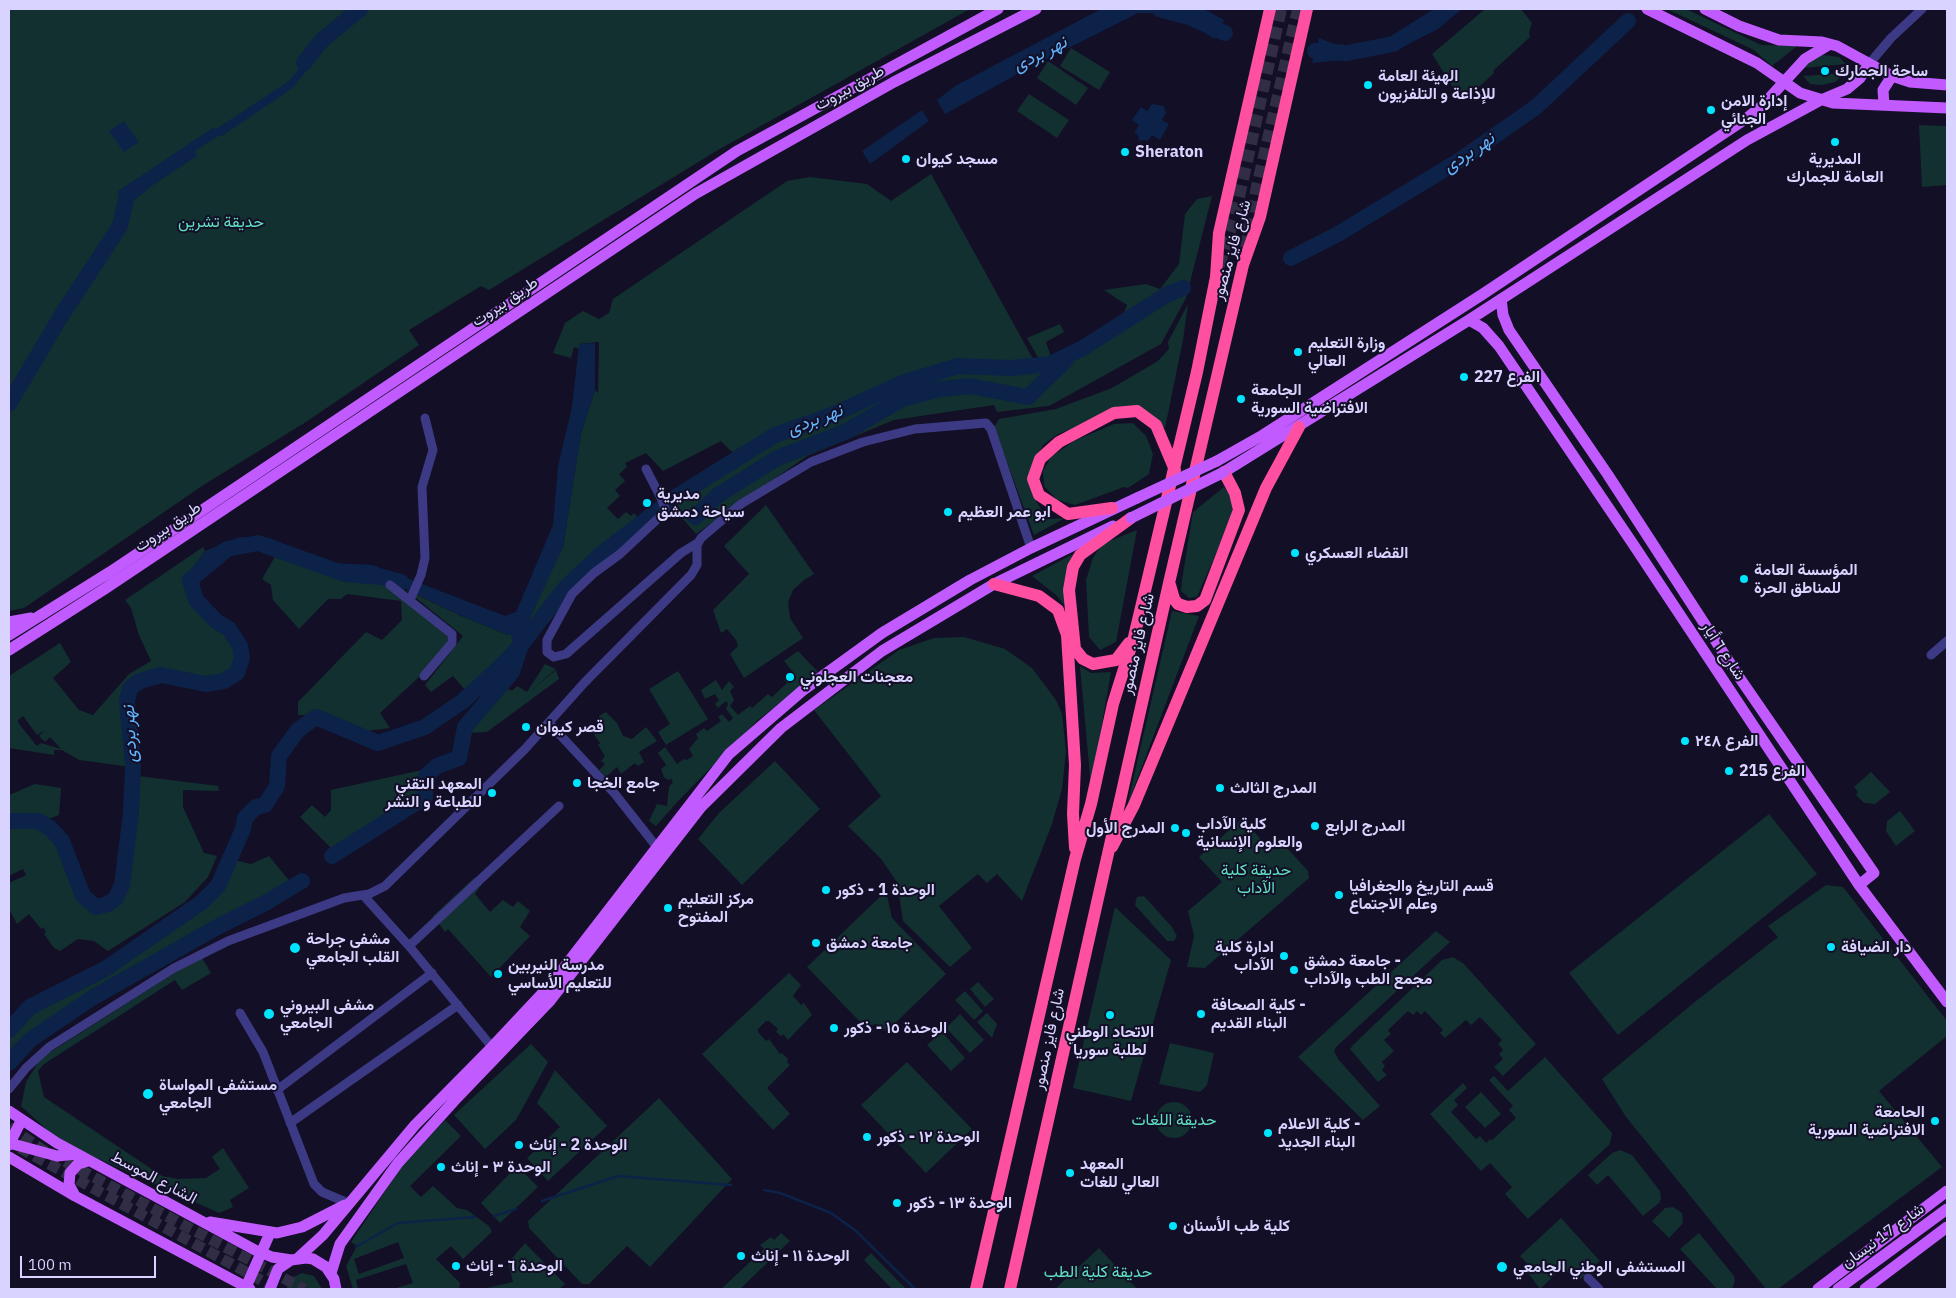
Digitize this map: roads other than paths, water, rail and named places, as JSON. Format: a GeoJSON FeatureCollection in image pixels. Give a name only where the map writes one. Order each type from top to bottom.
{"type":"FeatureCollection","features":[{"type":"Feature","properties":{"kind":"highway","name":"شارع فايز منصور"},"geometry":{"type":"LineString","coordinates":[[976,1289],[1075,858],[1091,804],[1113,704],[1134,637],[1175,470],[1214,287],[1219,233],[1270,9]]}},
{"type":"Feature","properties":{"kind":"highway","name":"شارع فايز منصور"},"geometry":{"type":"LineString","coordinates":[[1010,1289],[1169,583],[1243,265],[1260,217],[1307,9]]}},
{"type":"Feature","properties":{"kind":"highway"},"geometry":{"type":"LineString","coordinates":[[1112,508],[1068,514],[1039,494],[1034,479],[1040,459],[1059,442],[1114,414],[1137,411],[1156,424],[1175,470]]}},
{"type":"Feature","properties":{"kind":"highway"},"geometry":{"type":"LineString","coordinates":[[1106,858],[1134,805],[1266,488],[1299,427]]}},
{"type":"Feature","properties":{"kind":"highway"},"geometry":{"type":"LineString","coordinates":[[1169,583],[1174,600],[1178,604],[1187,607],[1197,606],[1205,600],[1239,510],[1235,493],[1224,472]]}},
{"type":"Feature","properties":{"kind":"highway"},"geometry":{"type":"LineString","coordinates":[[1131,518],[1080,555],[1074,567],[1069,590],[1075,649],[1083,659],[1093,664],[1116,660],[1134,637]]}},
{"type":"Feature","properties":{"kind":"highway"},"geometry":{"type":"LineString","coordinates":[[994,584],[1039,596],[1058,610],[1067,635],[1075,765],[1073,814],[1075,858]]}},
{"type":"Feature","properties":{"kind":"main road","name":"طريق بيروت"},"geometry":{"type":"LineString","coordinates":[[9,635],[110,572],[737,151],[998,9]]}},
{"type":"Feature","properties":{"kind":"main road","name":"طريق بيروت"},"geometry":{"type":"LineString","coordinates":[[9,650],[106,588],[696,194],[894,82],[1036,9]]}},
{"type":"Feature","properties":{"kind":"main road"},"geometry":{"type":"LineString","coordinates":[[1647,9],[1733,51],[1786,82],[1800,93],[1821,100],[1833,103],[1947,108]]}},
{"type":"Feature","properties":{"kind":"main road"},"geometry":{"type":"LineString","coordinates":[[1705,9],[1739,26],[1779,40],[1830,44],[1850,52],[1892,76],[1910,82],[1947,85]]}},
{"type":"Feature","properties":{"kind":"main road"},"geometry":{"type":"LineString","coordinates":[[270,1289],[274,1275],[323,1235],[415,1125],[552,983],[729,754],[802,691],[882,633],[970,580],[1112,508],[1217,461],[1263,435],[1536,259],[1747,118],[1764,105],[1805,59],[1830,44]]}},
{"type":"Feature","properties":{"kind":"main road"},"geometry":{"type":"LineString","coordinates":[[337,1288],[331,1273],[340,1244],[398,1163],[447,1108],[549,1002],[701,807],[781,728],[882,651],[994,584],[1224,472],[1469,320],[1747,140],[1855,84],[1869,64]]}},
{"type":"Feature","properties":{"kind":"main road"},"geometry":{"type":"LineString","coordinates":[[1884,105],[1883,90],[1892,76]]}},
{"type":"Feature","properties":{"kind":"main road","name":"شارع ٦ أيار"},"geometry":{"type":"LineString","coordinates":[[1501,299],[1503,315],[1509,330],[1608,475],[1739,677],[1874,873],[1859,885]]}},
{"type":"Feature","properties":{"kind":"main road","name":"شارع ٦ أيار"},"geometry":{"type":"LineString","coordinates":[[1469,320],[1494,340],[1648,566],[1859,885],[1947,1002]]}},
{"type":"Feature","properties":{"kind":"main road"},"geometry":{"type":"LineString","coordinates":[[1532,395],[1546,385]]}},
{"type":"Feature","properties":{"kind":"main road"},"geometry":{"type":"LineString","coordinates":[[1593,484],[1608,475]]}},
{"type":"Feature","properties":{"kind":"main road"},"geometry":{"type":"LineString","coordinates":[[1648,566],[1660,557]]}},
{"type":"Feature","properties":{"kind":"main road"},"geometry":{"type":"LineString","coordinates":[[9,622],[40,616]]}},
{"type":"Feature","properties":{"kind":"main road"},"geometry":{"type":"LineString","coordinates":[[1726,685],[1739,677]]}},
{"type":"Feature","properties":{"kind":"main road"},"geometry":{"type":"LineString","coordinates":[[1768,750],[1783,741]]}},
{"type":"Feature","properties":{"kind":"main road"},"geometry":{"type":"LineString","coordinates":[[1798,793],[1812,785]]}},
{"type":"Feature","properties":{"kind":"main road","name":"الشارع الموسط"},"geometry":{"type":"LineString","coordinates":[[9,1111],[21,1121],[88,1161],[262,1253],[294,1259],[313,1259],[326,1267],[331,1273]]}},
{"type":"Feature","properties":{"kind":"main road"},"geometry":{"type":"LineString","coordinates":[[21,1121],[9,1144],[57,1156],[77,1154]]}},
{"type":"Feature","properties":{"kind":"main road"},"geometry":{"type":"LineString","coordinates":[[9,1157],[75,1196],[248,1288],[270,1233]]}},
{"type":"Feature","properties":{"kind":"main road"},"geometry":{"type":"LineString","coordinates":[[75,1196],[69,1186],[70,1173],[78,1164],[88,1161]]}},
{"type":"Feature","properties":{"kind":"main road"},"geometry":{"type":"LineString","coordinates":[[1818,1289],[1947,1191]]}},
{"type":"Feature","properties":{"kind":"main road"},"geometry":{"type":"LineString","coordinates":[[199,1220],[270,1233],[302,1227],[348,1203]]}},
{"type":"Feature","properties":{"kind":"main road","name":"شارع 17 نيسان"},"geometry":{"type":"LineString","coordinates":[[1838,1289],[1947,1209]]}},
{"type":"Feature","properties":{"kind":"main road","name":"شارع 17 نيسان"},"geometry":{"type":"LineString","coordinates":[[1865,1289],[1947,1227]]}},
{"type":"Feature","properties":{"kind":"main road"},"geometry":{"type":"LineString","coordinates":[[1875,1289],[1947,1235]]}},
{"type":"Feature","properties":{"kind":"street"},"geometry":{"type":"LineString","coordinates":[[1869,64],[1922,9]]}},
{"type":"Feature","properties":{"kind":"street"},"geometry":{"type":"LineString","coordinates":[[410,600],[421,575],[425,558],[422,487],[433,450],[425,418]]}},
{"type":"Feature","properties":{"kind":"street"},"geometry":{"type":"LineString","coordinates":[[646,469],[664,505],[658,521],[620,554],[594,572],[572,594],[547,640],[546,648],[550,655],[558,657],[566,654],[741,504],[811,462],[863,442],[915,428],[982,422],[991,429],[1032,548]]}},
{"type":"Feature","properties":{"kind":"street"},"geometry":{"type":"LineString","coordinates":[[9,1089],[26,1068],[49,1048],[174,968],[228,942],[344,898],[374,892],[385,886],[549,724],[585,682],[695,571],[698,542]]}},
{"type":"Feature","properties":{"kind":"street"},"geometry":{"type":"LineString","coordinates":[[390,585],[449,630],[453,638],[449,647],[424,676]]}},
{"type":"Feature","properties":{"kind":"street"},"geometry":{"type":"LineString","coordinates":[[1931,655],[1947,640]]}},
{"type":"Feature","properties":{"kind":"street"},"geometry":{"type":"LineString","coordinates":[[549,724],[615,794],[656,846]]}},
{"type":"Feature","properties":{"kind":"street"},"geometry":{"type":"LineString","coordinates":[[409,946],[559,806]]}},
{"type":"Feature","properties":{"kind":"street"},"geometry":{"type":"LineString","coordinates":[[363,895],[432,973],[492,1047]]}},
{"type":"Feature","properties":{"kind":"street"},"geometry":{"type":"LineString","coordinates":[[277,1090],[432,973]]}},
{"type":"Feature","properties":{"kind":"street"},"geometry":{"type":"LineString","coordinates":[[290,1124],[458,1005]]}},
{"type":"Feature","properties":{"kind":"street"},"geometry":{"type":"LineString","coordinates":[[240,1012],[260,1046],[316,1187],[322,1192],[348,1203]]}},
{"type":"Feature","properties":{"kind":"street"},"geometry":{"type":"LineString","coordinates":[[1588,1278],[1599,1289]]}},
{"type":"Feature","properties":{"kind":"water"},"geometry":{"type":"Polygon","coordinates":[[[361,9],[369,9],[328,42],[294,87],[222,136],[220,135],[195,151],[197,156],[129,201],[122,198],[117,192],[214,127],[216,129],[289,81],[316,47],[361,9]]]}},
{"type":"Feature","properties":{"kind":"water"},"geometry":{"type":"Polygon","coordinates":[[[1101,9],[1204,9],[1224,20],[1215,39],[1180,18],[1152,13],[1138,13],[1025,70],[945,114],[937,100],[955,86],[1101,9]]]}},
{"type":"Feature","properties":{"kind":"water"},"geometry":{"type":"Polygon","coordinates":[[[1443,9],[1462,9],[1438,29],[1401,48],[1363,58],[1312,63],[1319,38],[1353,51],[1393,44],[1431,22],[1443,9]]]}},
{"type":"Feature","properties":{"kind":"water"},"geometry":{"type":"Polygon","coordinates":[[[1152,104],[1164,106],[1166,113],[1162,120],[1169,124],[1160,140],[1152,135],[1148,141],[1139,141],[1138,135],[1134,133],[1139,125],[1132,120],[1141,107],[1147,111],[1152,104]]]}},
{"type":"Feature","properties":{"kind":"water"},"geometry":{"type":"Polygon","coordinates":[[[922,110],[929,121],[870,164],[862,151],[922,110]]]}},
{"type":"Feature","properties":{"kind":"water"},"geometry":{"type":"Polygon","coordinates":[[[124,121],[139,142],[124,152],[109,131],[124,121]]]}},
{"type":"Feature","properties":{"kind":"water"},"geometry":{"type":"Polygon","coordinates":[[[595,343],[595,390],[581,433],[563,547],[527,625],[508,635],[459,615],[382,577],[345,574],[258,543],[227,549],[190,580],[196,600],[187,576],[205,551],[240,537],[270,538],[331,563],[373,565],[505,616],[516,612],[553,525],[558,466],[572,407],[579,344],[595,343]]]}},
{"type":"Feature","properties":{"kind":"waterway"},"geometry":{"type":"LineString","coordinates":[[304,63],[321,41],[360,9]]}},
{"type":"Feature","properties":{"kind":"waterway","name":"نهر بردى"},"geometry":{"type":"LineString","coordinates":[[1159,9],[1189,17],[1225,33]]}},
{"type":"Feature","properties":{"kind":"waterway","name":"نهر بردى"},"geometry":{"type":"LineString","coordinates":[[1315,51],[1347,53],[1393,44],[1449,9]]}},
{"type":"Feature","properties":{"kind":"waterway","name":"نهر بردى"},"geometry":{"type":"LineString","coordinates":[[1291,258],[1338,234],[1460,160],[1536,107],[1628,21]]}},
{"type":"Feature","properties":{"kind":"waterway"},"geometry":{"type":"LineString","coordinates":[[9,404],[61,316],[120,226],[127,195],[140,186]]}},
{"type":"Feature","properties":{"kind":"waterway","name":"نهر بردى"},"geometry":{"type":"LineString","coordinates":[[9,1030],[30,1007],[105,969],[202,902],[218,886],[243,829],[245,818],[256,807],[265,805],[277,786],[279,756],[298,730],[316,717],[378,743],[425,727],[463,701],[500,667],[521,645],[566,587],[601,554],[674,498],[775,435],[832,415],[902,383],[958,366],[1012,368],[1050,364],[1083,348],[1166,295],[1183,288]]}},
{"type":"Feature","properties":{"kind":"waterway"},"geometry":{"type":"LineString","coordinates":[[695,517],[717,496],[777,458],[845,432],[902,399],[940,389],[970,386],[1028,397],[1066,360]]}},
{"type":"Feature","properties":{"kind":"waterway","name":"نهر بردى"},"geometry":{"type":"LineString","coordinates":[[9,821],[38,821],[50,828],[62,841],[83,896],[96,907],[108,904],[116,898],[122,885],[131,813],[133,765],[127,701],[130,688],[140,681],[161,675],[206,684],[224,681],[237,673],[242,658],[240,646],[229,629],[216,621],[196,600],[190,580],[227,549],[258,543],[345,574],[382,577],[401,582]]}},
{"type":"Feature","properties":{"kind":"waterway"},"geometry":{"type":"LineString","coordinates":[[332,856],[425,797],[426,776],[437,766],[459,758],[465,727],[512,672],[521,645],[517,623]]}},
{"type":"Feature","properties":{"kind":"waterway"},"geometry":{"type":"LineString","coordinates":[[9,1063],[30,1040],[92,998],[302,881]]}},
{"type":"Feature","properties":{"kind":"waterway"},"geometry":{"type":"LineString","coordinates":[[542,1201],[618,1176],[731,1185]]}},
{"type":"Feature","properties":{"kind":"waterway"},"geometry":{"type":"LineString","coordinates":[[764,1190],[780,1193],[831,1213],[856,1231],[915,1289]]}},
{"type":"Feature","properties":{"kind":"waterway"},"geometry":{"type":"LineString","coordinates":[[494,1216],[516,1209]]}},
{"type":"Feature","properties":{"kind":"waterway"},"geometry":{"type":"LineString","coordinates":[[356,1247],[398,1223],[475,1217]]}},
{"type":"Feature","properties":{"kind":"tunnel"},"geometry":{"type":"LineString","coordinates":[[1219,266],[1235,215],[1281,9]]}},
{"type":"Feature","properties":{"kind":"tunnel"},"geometry":{"type":"LineString","coordinates":[[1246,248],[1256,191],[1298,9]]}},
{"type":"Feature","properties":{"kind":"tunnel"},"geometry":{"type":"LineString","coordinates":[[9,1127],[43,1150],[304,1289]]}},
{"type":"Feature","properties":{"kind":"tunnel"},"geometry":{"type":"LineString","coordinates":[[20,1148],[277,1289]]}},
{"type":"Feature","properties":{"kind":"place","name":"ساحة الجمارك"},"geometry":{"type":"Point","coordinates":[1825,71]}},
{"type":"Feature","properties":{"kind":"place","name":"الهيئة العامة للإذاعة و التلفزيون"},"geometry":{"type":"Point","coordinates":[1368,85]}},
{"type":"Feature","properties":{"kind":"place","name":"إدارة الامن الجنائي"},"geometry":{"type":"Point","coordinates":[1711,110]}},
{"type":"Feature","properties":{"kind":"place","name":"المديرية العامة للجمارك"},"geometry":{"type":"Point","coordinates":[1835,142]}},
{"type":"Feature","properties":{"kind":"place","name":"Sheraton"},"geometry":{"type":"Point","coordinates":[1125,152]}},
{"type":"Feature","properties":{"kind":"place","name":"مسجد كيوان"},"geometry":{"type":"Point","coordinates":[906,159]}},
{"type":"Feature","properties":{"kind":"place","name":"وزارة التعليم العالي"},"geometry":{"type":"Point","coordinates":[1298,352]}},
{"type":"Feature","properties":{"kind":"place","name":"الفرع 227"},"geometry":{"type":"Point","coordinates":[1464,377]}},
{"type":"Feature","properties":{"kind":"place","name":"الجامعة الافتراضية السورية"},"geometry":{"type":"Point","coordinates":[1241,399]}},
{"type":"Feature","properties":{"kind":"place","name":"مديرية سياحة دمشق"},"geometry":{"type":"Point","coordinates":[647,503]}},
{"type":"Feature","properties":{"kind":"place","name":"ابو عمر العظيم"},"geometry":{"type":"Point","coordinates":[948,512]}},
{"type":"Feature","properties":{"kind":"place","name":"القضاء العسكري"},"geometry":{"type":"Point","coordinates":[1295,553]}},
{"type":"Feature","properties":{"kind":"place","name":"المؤسسة العامة للمناطق الحرة"},"geometry":{"type":"Point","coordinates":[1744,579]}},
{"type":"Feature","properties":{"kind":"place","name":"معجنات العجلوني"},"geometry":{"type":"Point","coordinates":[790,677]}},
{"type":"Feature","properties":{"kind":"place","name":"قصر كيوان"},"geometry":{"type":"Point","coordinates":[526,727]}},
{"type":"Feature","properties":{"kind":"place","name":"الفرع ٢٤٨"},"geometry":{"type":"Point","coordinates":[1685,741]}},
{"type":"Feature","properties":{"kind":"place","name":"الفرع 215"},"geometry":{"type":"Point","coordinates":[1729,771]}},
{"type":"Feature","properties":{"kind":"place","name":"جامع الخجا"},"geometry":{"type":"Point","coordinates":[577,783]}},
{"type":"Feature","properties":{"kind":"place","name":"المدرج الثالث"},"geometry":{"type":"Point","coordinates":[1220,788]}},
{"type":"Feature","properties":{"kind":"place","name":"المعهد التقني للطباعة و النشر"},"geometry":{"type":"Point","coordinates":[492,793]}},
{"type":"Feature","properties":{"kind":"place","name":"المدرج الرابع"},"geometry":{"type":"Point","coordinates":[1315,826]}},
{"type":"Feature","properties":{"kind":"place","name":"المدرج الأول"},"geometry":{"type":"Point","coordinates":[1175,828]}},
{"type":"Feature","properties":{"kind":"place","name":"كلية الآداب والعلوم الإنسانية"},"geometry":{"type":"Point","coordinates":[1186,833]}},
{"type":"Feature","properties":{"kind":"place","name":"الوحدة 1 - ذكور"},"geometry":{"type":"Point","coordinates":[826,890]}},
{"type":"Feature","properties":{"kind":"place","name":"قسم التاريخ والجغرافيا وعلم الاجتماع"},"geometry":{"type":"Point","coordinates":[1339,895]}},
{"type":"Feature","properties":{"kind":"place","name":"مركز التعليم المفتوح"},"geometry":{"type":"Point","coordinates":[668,908]}},
{"type":"Feature","properties":{"kind":"place","name":"جامعة دمشق"},"geometry":{"type":"Point","coordinates":[816,943]}},
{"type":"Feature","properties":{"kind":"place","name":"دار الضيافة"},"geometry":{"type":"Point","coordinates":[1831,947]}},
{"type":"Feature","properties":{"kind":"place","name":"مشفى جراحة القلب الجامعي"},"geometry":{"type":"Point","coordinates":[295,948]}},
{"type":"Feature","properties":{"kind":"place","name":"ادارة كلية الآداب"},"geometry":{"type":"Point","coordinates":[1284,956]}},
{"type":"Feature","properties":{"kind":"place","name":"جامعة دمشق - مجمع الطب والآداب"},"geometry":{"type":"Point","coordinates":[1294,970]}},
{"type":"Feature","properties":{"kind":"place","name":"مدرسة النيربين للتعليم الأساسي"},"geometry":{"type":"Point","coordinates":[498,974]}},
{"type":"Feature","properties":{"kind":"place","name":"مشفى البيروني الجامعي"},"geometry":{"type":"Point","coordinates":[269,1014]}},
{"type":"Feature","properties":{"kind":"place","name":"كلية الصحافة - البناء القديم"},"geometry":{"type":"Point","coordinates":[1201,1014]}},
{"type":"Feature","properties":{"kind":"place","name":"الاتحاد الوطني لطلبة سوريا"},"geometry":{"type":"Point","coordinates":[1110,1015]}},
{"type":"Feature","properties":{"kind":"place","name":"الوحدة ١٥ - ذكور"},"geometry":{"type":"Point","coordinates":[834,1028]}},
{"type":"Feature","properties":{"kind":"place","name":"مستشفى المواساة الجامعي"},"geometry":{"type":"Point","coordinates":[148,1094]}},
{"type":"Feature","properties":{"kind":"place","name":"الحامعة الافتراضية السورية"},"geometry":{"type":"Point","coordinates":[1935,1121]}},
{"type":"Feature","properties":{"kind":"place","name":"كلية الاعلام - البناء الجديد"},"geometry":{"type":"Point","coordinates":[1268,1133]}},
{"type":"Feature","properties":{"kind":"place","name":"الوحدة ١٢ - ذكور"},"geometry":{"type":"Point","coordinates":[867,1137]}},
{"type":"Feature","properties":{"kind":"place","name":"الوحدة 2 - إناث"},"geometry":{"type":"Point","coordinates":[519,1145]}},
{"type":"Feature","properties":{"kind":"place","name":"الوحدة ٣ - إناث"},"geometry":{"type":"Point","coordinates":[441,1167]}},
{"type":"Feature","properties":{"kind":"place","name":"المعهد العالي للغات"},"geometry":{"type":"Point","coordinates":[1070,1173]}},
{"type":"Feature","properties":{"kind":"place","name":"الوحدة ١٣ - ذكور"},"geometry":{"type":"Point","coordinates":[897,1203]}},
{"type":"Feature","properties":{"kind":"place","name":"كلية طب الأسنان"},"geometry":{"type":"Point","coordinates":[1173,1226]}},
{"type":"Feature","properties":{"kind":"place","name":"الوحدة ١١ - إناث"},"geometry":{"type":"Point","coordinates":[741,1256]}},
{"type":"Feature","properties":{"kind":"place","name":"الوحدة ٦ - إناث"},"geometry":{"type":"Point","coordinates":[456,1266]}},
{"type":"Feature","properties":{"kind":"place","name":"المستشفى الوطني الجامعي"},"geometry":{"type":"Point","coordinates":[1502,1267]}},
{"type":"Feature","properties":{"kind":"park label","name":"حديقة تشرين"},"geometry":{"type":"Point","coordinates":[221,222]}},
{"type":"Feature","properties":{"kind":"park label","name":"حديقة كلية الآداب"},"geometry":{"type":"Point","coordinates":[1256,879]}},
{"type":"Feature","properties":{"kind":"park label","name":"حديقة اللغات"},"geometry":{"type":"Point","coordinates":[1174,1120]}},
{"type":"Feature","properties":{"kind":"park label","name":"حديقة كلية الطب"},"geometry":{"type":"Point","coordinates":[1098,1272]}}]}
